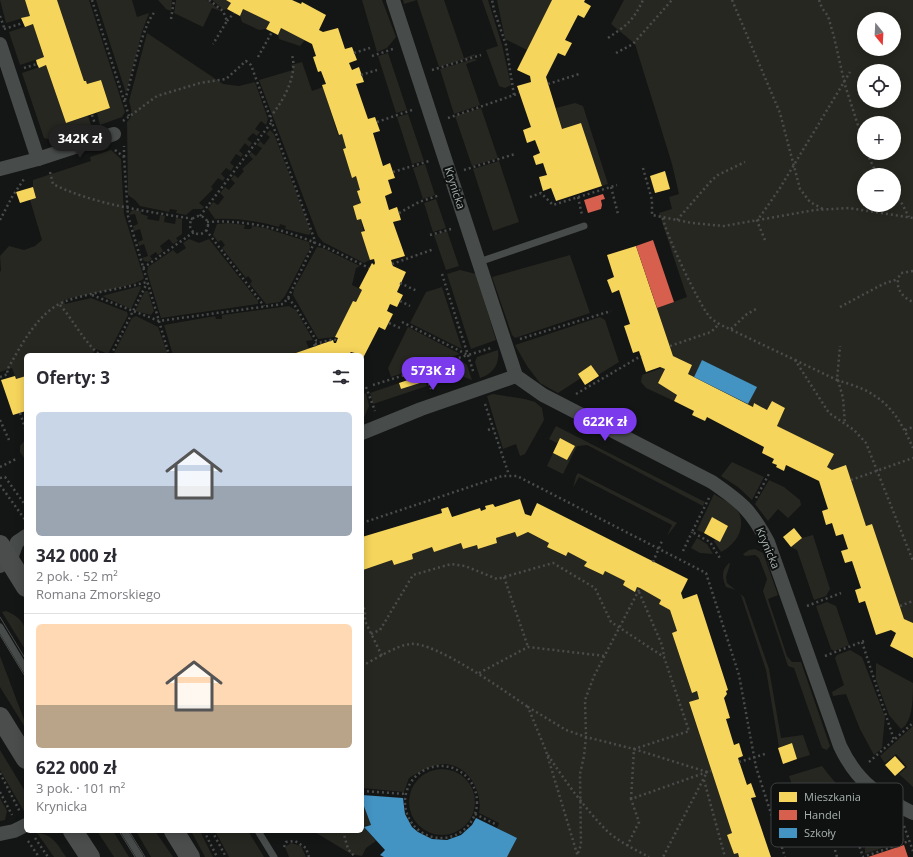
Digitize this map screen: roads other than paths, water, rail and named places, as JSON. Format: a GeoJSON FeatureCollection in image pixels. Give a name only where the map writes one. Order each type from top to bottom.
{"type":"FeatureCollection","features":[{"type":"Feature","properties":{"kind":"main road"},"geometry":{"type":"LineString","coordinates":[[9,559],[24,584]]}},
{"type":"Feature","properties":{"kind":"main road"},"geometry":{"type":"LineString","coordinates":[[0,717],[24,756]]}},
{"type":"Feature","properties":{"kind":"main road"},"geometry":{"type":"LineString","coordinates":[[74,833],[90,857]]}},
{"type":"Feature","properties":{"kind":"main road"},"geometry":{"type":"LineString","coordinates":[[175,833],[190,857]]}},
{"type":"Feature","properties":{"kind":"street","name":"Krynicka"},"geometry":{"type":"LineString","coordinates":[[393,0],[516,376],[543,395],[716,484],[737,498],[749,511],[768,542],[840,746],[856,774],[865,783]]}},
{"type":"Feature","properties":{"kind":"street"},"geometry":{"type":"LineString","coordinates":[[3,40],[41,158]]}},
{"type":"Feature","properties":{"kind":"street"},"geometry":{"type":"LineString","coordinates":[[0,168],[41,158],[99,138],[115,128]]}},
{"type":"Feature","properties":{"kind":"street"},"geometry":{"type":"LineString","coordinates":[[364,432],[436,403],[516,376]]}},
{"type":"Feature","properties":{"kind":"street"},"geometry":{"type":"LineString","coordinates":[[9,559],[17,542],[24,537]]}},
{"type":"Feature","properties":{"kind":"street","name":"Krynicka"},"geometry":{"type":"LineString","coordinates":[[903,808],[913,813]]}},
{"type":"Feature","properties":{"kind":"street"},"geometry":{"type":"LineString","coordinates":[[0,834],[24,829]]}},
{"type":"Feature","properties":{"kind":"lane"},"geometry":{"type":"LineString","coordinates":[[479,262],[584,226]]}},
{"type":"Feature","properties":{"kind":"lane"},"geometry":{"type":"LineString","coordinates":[[0,627],[24,666]]}},
{"type":"Feature","properties":{"kind":"lane"},"geometry":{"type":"LineString","coordinates":[[125,833],[140,857]]}},
{"type":"Feature","properties":{"kind":"lane"},"geometry":{"type":"LineString","coordinates":[[259,833],[274,857]]}},
{"type":"Feature","properties":{"kind":"tram line"},"geometry":{"type":"LineString","coordinates":[[0,617],[24,657]]}},
{"type":"Feature","properties":{"kind":"tram line"},"geometry":{"type":"LineString","coordinates":[[0,635],[24,675]]}},
{"type":"Feature","properties":{"kind":"tram line"},"geometry":{"type":"LineString","coordinates":[[120,833],[135,857]]}},
{"type":"Feature","properties":{"kind":"tram line"},"geometry":{"type":"LineString","coordinates":[[130,833],[145,857]]}}]}
